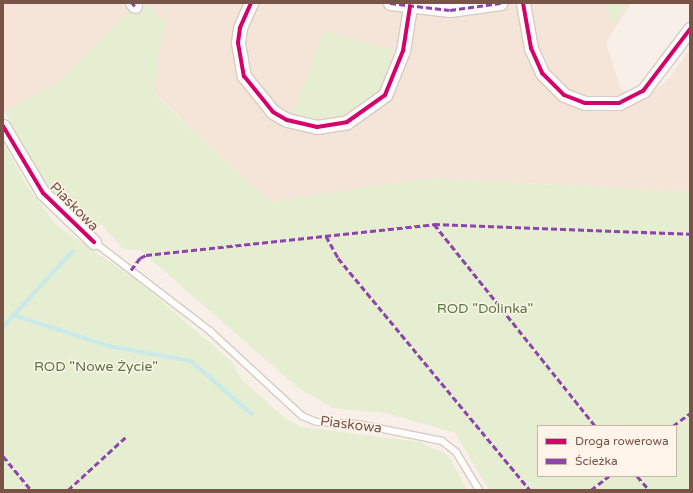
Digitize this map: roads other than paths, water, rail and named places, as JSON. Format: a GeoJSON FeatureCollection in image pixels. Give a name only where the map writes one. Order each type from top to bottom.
{"type":"FeatureCollection","features":[{"type":"Feature","properties":{"kind":"street"},"geometry":{"type":"LineString","coordinates":[[251,3],[240,28],[238,42],[244,76],[273,112],[287,120],[317,127],[347,122],[385,95],[403,51],[410,7]]}},
{"type":"Feature","properties":{"kind":"street"},"geometry":{"type":"LineString","coordinates":[[390,3],[410,7],[457,10],[501,3]]}},
{"type":"Feature","properties":{"kind":"street"},"geometry":{"type":"LineString","coordinates":[[523,3],[531,48],[542,73],[564,95],[585,103],[619,103],[643,91],[689,34]]}},
{"type":"Feature","properties":{"kind":"street","name":"Piaskowa"},"geometry":{"type":"LineString","coordinates":[[3,126],[30,175],[61,204],[94,242]]}},
{"type":"Feature","properties":{"kind":"lane","name":"Piaskowa"},"geometry":{"type":"LineString","coordinates":[[94,242],[210,331],[302,416],[316,422],[358,424],[442,441],[456,452],[479,490]]}},
{"type":"Feature","properties":{"kind":"waterway"},"geometry":{"type":"LineString","coordinates":[[3,327],[73,251]]}},
{"type":"Feature","properties":{"kind":"waterway"},"geometry":{"type":"LineString","coordinates":[[13,315],[109,346],[191,361],[252,414]]}},
{"type":"Feature","properties":{"kind":"park label","name":"ROD \"Dolinka\""},"geometry":{"type":"Point","coordinates":[485,309]}},
{"type":"Feature","properties":{"kind":"park label","name":"ROD \"Nowe Życie\""},"geometry":{"type":"Point","coordinates":[96,367]}}]}
